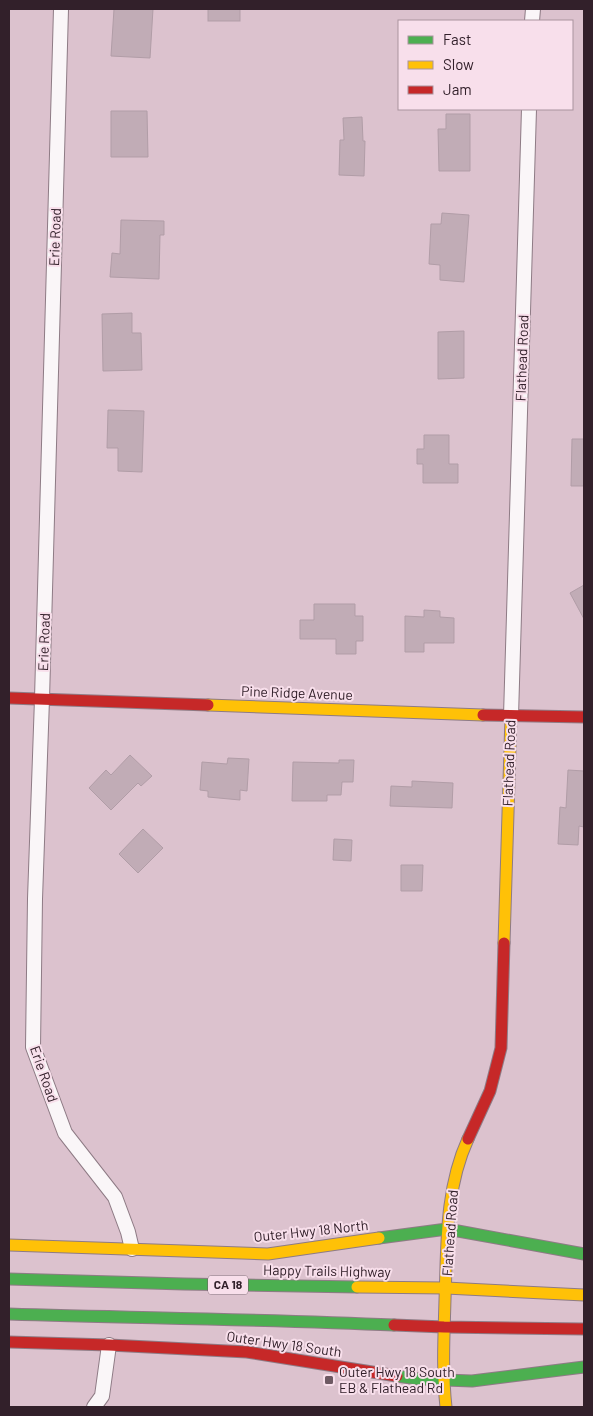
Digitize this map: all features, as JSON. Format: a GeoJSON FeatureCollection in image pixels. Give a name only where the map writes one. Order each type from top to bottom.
{"type":"FeatureCollection","features":[{"type":"Feature","properties":{"kind":"street","name":"Erie Road"},"geometry":{"type":"LineString","coordinates":[[61,9],[35,899],[33,1047],[65,1132],[115,1197],[132,1249]]}},
{"type":"Feature","properties":{"kind":"street","name":"Flathead Road"},"geometry":{"type":"LineString","coordinates":[[446,1407],[443,1379],[447,1229],[453,1180],[466,1143],[490,1091],[501,1048],[529,110]]}},
{"type":"Feature","properties":{"kind":"street","name":"Pine Ridge Avenue"},"geometry":{"type":"LineString","coordinates":[[9,698],[584,717]]}},
{"type":"Feature","properties":{"kind":"street","name":"Outer Hwy 18 North"},"geometry":{"type":"LineString","coordinates":[[9,1245],[268,1254],[447,1229],[584,1254]]}},
{"type":"Feature","properties":{"kind":"street","name":"Happy Trails Highway"},"geometry":{"type":"LineString","coordinates":[[9,1279],[446,1288],[584,1296]]}},
{"type":"Feature","properties":{"kind":"street"},"geometry":{"type":"LineString","coordinates":[[9,1314],[283,1320],[444,1327],[584,1328]]}},
{"type":"Feature","properties":{"kind":"street","name":"Outer Hwy 18 South"},"geometry":{"type":"LineString","coordinates":[[9,1342],[109,1344],[247,1352],[418,1379],[472,1381],[584,1367]]}},
{"type":"Feature","properties":{"kind":"street"},"geometry":{"type":"LineString","coordinates":[[94,1407],[102,1396],[109,1344]]}},
{"type":"Feature","properties":{"kind":"building"},"geometry":{"type":"Polygon","coordinates":[[[114,9],[153,9],[150,58],[111,56],[114,9]]]}},
{"type":"Feature","properties":{"kind":"building"},"geometry":{"type":"Polygon","coordinates":[[[208,9],[240,9],[240,21],[208,21],[208,9]]]}},
{"type":"Feature","properties":{"kind":"building"},"geometry":{"type":"Polygon","coordinates":[[[111,111],[147,111],[148,157],[111,157],[111,111]]]}},
{"type":"Feature","properties":{"kind":"building"},"geometry":{"type":"Polygon","coordinates":[[[446,114],[470,114],[470,171],[439,171],[438,129],[446,129],[446,114]]]}},
{"type":"Feature","properties":{"kind":"building"},"geometry":{"type":"Polygon","coordinates":[[[362,117],[363,141],[365,141],[364,176],[339,175],[340,140],[344,140],[343,118],[362,117]]]}},
{"type":"Feature","properties":{"kind":"building"},"geometry":{"type":"Polygon","coordinates":[[[442,213],[469,215],[464,282],[440,280],[440,265],[429,264],[431,224],[441,224],[442,213]]]}},
{"type":"Feature","properties":{"kind":"building"},"geometry":{"type":"Polygon","coordinates":[[[121,220],[164,221],[164,235],[160,235],[159,279],[110,277],[112,253],[120,254],[121,220]]]}},
{"type":"Feature","properties":{"kind":"building"},"geometry":{"type":"Polygon","coordinates":[[[132,313],[132,333],[141,333],[142,370],[103,371],[102,314],[132,313]]]}},
{"type":"Feature","properties":{"kind":"building"},"geometry":{"type":"Polygon","coordinates":[[[464,331],[464,378],[438,379],[438,332],[464,331]]]}},
{"type":"Feature","properties":{"kind":"building"},"geometry":{"type":"Polygon","coordinates":[[[108,410],[144,411],[142,472],[118,471],[118,448],[107,448],[108,410]]]}},
{"type":"Feature","properties":{"kind":"building"},"geometry":{"type":"Polygon","coordinates":[[[424,435],[449,435],[449,464],[458,464],[458,483],[423,483],[423,464],[417,464],[417,449],[424,449],[424,435]]]}},
{"type":"Feature","properties":{"kind":"building"},"geometry":{"type":"Polygon","coordinates":[[[572,439],[584,439],[584,486],[571,486],[572,439]]]}},
{"type":"Feature","properties":{"kind":"building"},"geometry":{"type":"Polygon","coordinates":[[[584,585],[584,619],[570,593],[584,585]]]}},
{"type":"Feature","properties":{"kind":"building"},"geometry":{"type":"Polygon","coordinates":[[[314,604],[355,604],[355,616],[363,616],[363,641],[356,641],[356,654],[336,654],[336,639],[300,639],[300,620],[314,620],[314,604]]]}},
{"type":"Feature","properties":{"kind":"building"},"geometry":{"type":"Polygon","coordinates":[[[424,610],[440,611],[440,617],[454,618],[454,643],[424,643],[424,652],[405,652],[405,616],[424,617],[424,610]]]}},
{"type":"Feature","properties":{"kind":"building"},"geometry":{"type":"Polygon","coordinates":[[[130,755],[152,776],[141,786],[138,783],[111,810],[89,788],[106,770],[111,775],[130,755]]]}},
{"type":"Feature","properties":{"kind":"building"},"geometry":{"type":"Polygon","coordinates":[[[228,758],[249,759],[247,791],[240,790],[240,800],[208,797],[208,791],[200,790],[202,762],[227,764],[228,758]]]}},
{"type":"Feature","properties":{"kind":"building"},"geometry":{"type":"Polygon","coordinates":[[[339,760],[354,760],[353,782],[342,782],[341,795],[327,795],[327,801],[292,801],[293,762],[339,763],[339,760]]]}},
{"type":"Feature","properties":{"kind":"building"},"geometry":{"type":"Polygon","coordinates":[[[568,770],[584,771],[584,827],[579,826],[578,845],[558,844],[560,807],[566,808],[568,770]]]}},
{"type":"Feature","properties":{"kind":"building"},"geometry":{"type":"Polygon","coordinates":[[[412,781],[453,783],[452,808],[390,806],[391,786],[412,787],[412,781]]]}},
{"type":"Feature","properties":{"kind":"building"},"geometry":{"type":"Polygon","coordinates":[[[143,829],[163,848],[138,873],[119,854],[143,829]]]}},
{"type":"Feature","properties":{"kind":"building"},"geometry":{"type":"Polygon","coordinates":[[[334,839],[352,840],[351,861],[333,860],[334,839]]]}},
{"type":"Feature","properties":{"kind":"building"},"geometry":{"type":"Polygon","coordinates":[[[401,865],[423,865],[422,891],[401,891],[401,865]]]}},
{"type":"Feature","properties":{"kind":"traffic: fast"},"geometry":{"type":"LineString","coordinates":[[379,1238],[447,1229],[584,1254]]}},
{"type":"Feature","properties":{"kind":"traffic: fast"},"geometry":{"type":"LineString","coordinates":[[9,1279],[357,1287]]}},
{"type":"Feature","properties":{"kind":"traffic: fast"},"geometry":{"type":"LineString","coordinates":[[9,1314],[394,1325]]}},
{"type":"Feature","properties":{"kind":"traffic: fast"},"geometry":{"type":"LineString","coordinates":[[397,1376],[418,1379],[472,1381],[584,1367]]}},
{"type":"Feature","properties":{"kind":"traffic: slow"},"geometry":{"type":"LineString","coordinates":[[208,705],[483,715]]}},
{"type":"Feature","properties":{"kind":"traffic: slow"},"geometry":{"type":"LineString","coordinates":[[504,943],[511,716]]}},
{"type":"Feature","properties":{"kind":"traffic: slow"},"geometry":{"type":"LineString","coordinates":[[446,1407],[444,1354],[449,1218],[455,1178],[460,1158],[468,1139]]}},
{"type":"Feature","properties":{"kind":"traffic: slow"},"geometry":{"type":"LineString","coordinates":[[9,1245],[268,1254],[379,1238]]}},
{"type":"Feature","properties":{"kind":"traffic: slow"},"geometry":{"type":"LineString","coordinates":[[357,1287],[446,1288],[584,1295]]}},
{"type":"Feature","properties":{"kind":"traffic: jam"},"geometry":{"type":"LineString","coordinates":[[9,698],[208,705]]}},
{"type":"Feature","properties":{"kind":"traffic: jam"},"geometry":{"type":"LineString","coordinates":[[483,715],[584,717]]}},
{"type":"Feature","properties":{"kind":"traffic: jam"},"geometry":{"type":"LineString","coordinates":[[468,1139],[490,1091],[501,1048],[504,943]]}},
{"type":"Feature","properties":{"kind":"traffic: jam"},"geometry":{"type":"LineString","coordinates":[[394,1325],[584,1329]]}},
{"type":"Feature","properties":{"kind":"traffic: jam"},"geometry":{"type":"LineString","coordinates":[[9,1342],[247,1352],[397,1376]]}},
{"type":"Feature","properties":{"kind":"place","name":"Outer Hwy 18 South EB & Flathead Rd"},"geometry":{"type":"Point","coordinates":[329,1380]}}]}
